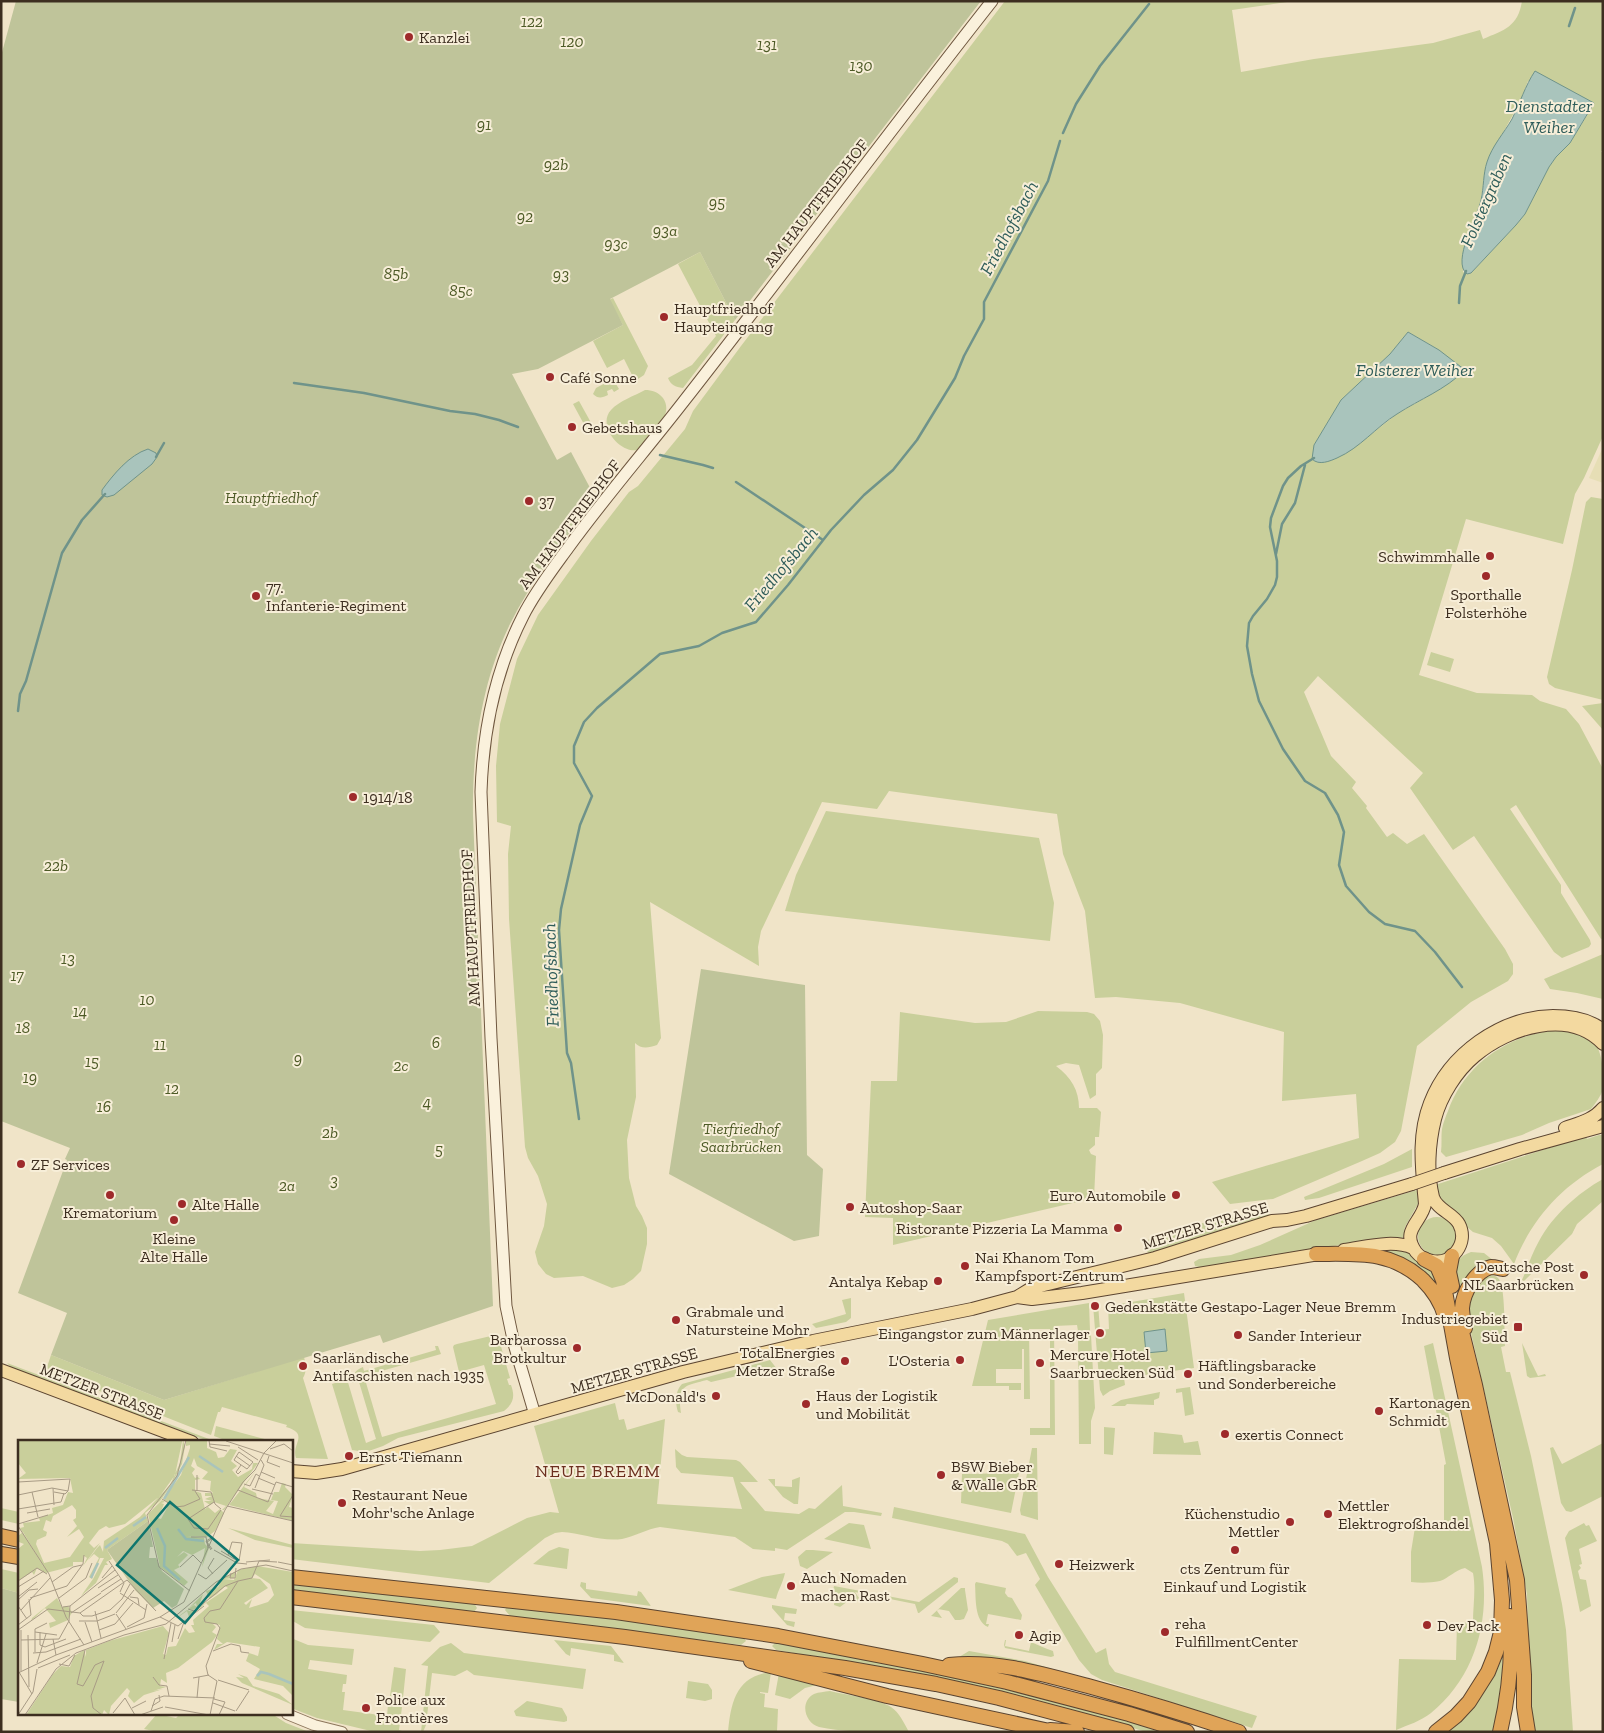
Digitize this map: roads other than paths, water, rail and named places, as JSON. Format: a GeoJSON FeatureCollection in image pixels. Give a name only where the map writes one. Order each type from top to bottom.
{"type":"FeatureCollection","features":[{"type":"Feature","properties":{"kind":"highway"},"geometry":{"type":"LineString","coordinates":[[1316,1254],[1372,1255],[1407,1266],[1434,1293],[1443,1310],[1457,1358],[1507,1580],[1511,1626],[1511,1658],[1500,1732]]}},
{"type":"Feature","properties":{"kind":"highway"},"geometry":{"type":"LineString","coordinates":[[1452,1256],[1449,1272],[1458,1319],[1475,1385],[1517,1580],[1524,1675],[1524,1707],[1528,1732]]}},
{"type":"Feature","properties":{"kind":"highway"},"geometry":{"type":"LineString","coordinates":[[1424,1259],[1437,1266],[1441,1272],[1452,1321],[1457,1358]]}},
{"type":"Feature","properties":{"kind":"highway"},"geometry":{"type":"LineString","coordinates":[[1466,1346],[1462,1308],[1468,1289],[1479,1274],[1486,1269],[1493,1267],[1502,1269]]}},
{"type":"Feature","properties":{"kind":"highway"},"geometry":{"type":"LineString","coordinates":[[1,1536],[18,1540]]}},
{"type":"Feature","properties":{"kind":"highway"},"geometry":{"type":"LineString","coordinates":[[1436,1732],[1456,1716],[1469,1702],[1488,1672],[1496,1652],[1501,1632],[1502,1600],[1499,1551]]}},
{"type":"Feature","properties":{"kind":"highway"},"geometry":{"type":"LineString","coordinates":[[1,1554],[18,1557]]}},
{"type":"Feature","properties":{"kind":"highway"},"geometry":{"type":"LineString","coordinates":[[292,1577],[616,1612],[778,1636],[937,1667],[1048,1692],[1187,1732]]}},
{"type":"Feature","properties":{"kind":"highway"},"geometry":{"type":"LineString","coordinates":[[292,1597],[616,1635],[845,1668],[936,1684],[999,1698],[1127,1732]]}},
{"type":"Feature","properties":{"kind":"highway"},"geometry":{"type":"LineString","coordinates":[[1508,1732],[1517,1686],[1521,1646]]}},
{"type":"Feature","properties":{"kind":"highway"},"geometry":{"type":"LineString","coordinates":[[740,1653],[750,1660],[772,1667],[887,1696],[1052,1731],[1077,1732]]}},
{"type":"Feature","properties":{"kind":"highway"},"geometry":{"type":"LineString","coordinates":[[937,1667],[965,1664],[1028,1670],[1169,1709],[1239,1732]]}},
{"type":"Feature","properties":{"kind":"main road","name":"AM HAUPTFRIEDHOF"},"geometry":{"type":"LineString","coordinates":[[535,1415],[514,1344],[506,1306],[491,1038],[481,792],[487,721],[498,677],[506,654],[524,615],[553,568],[683,403],[992,1]]}},
{"type":"Feature","properties":{"kind":"main road"},"geometry":{"type":"LineString","coordinates":[[1602,1029],[1576,1018],[1562,1016],[1535,1018],[1506,1026],[1492,1033],[1470,1048],[1459,1059],[1438,1087],[1425,1119],[1421,1155],[1425,1204],[1424,1211],[1413,1224],[1411,1232],[1413,1248],[1424,1259],[1440,1262],[1452,1256],[1459,1248],[1462,1240],[1462,1232],[1454,1218],[1435,1202],[1430,1172],[1432,1132],[1440,1105],[1464,1066],[1474,1056],[1499,1039],[1529,1028],[1542,1026],[1580,1028],[1603,1044]]}},
{"type":"Feature","properties":{"kind":"main road","name":"METZER STRASSE"},"geometry":{"type":"LineString","coordinates":[[1520,1149],[1547,1134],[1594,1117],[1603,1108]]}},
{"type":"Feature","properties":{"kind":"main road","name":"METZER STRASSE"},"geometry":{"type":"LineString","coordinates":[[1043,1297],[1081,1285],[1156,1266],[1274,1227],[1287,1220],[1412,1184],[1520,1149],[1603,1126]]}},
{"type":"Feature","properties":{"kind":"main road"},"geometry":{"type":"LineString","coordinates":[[1418,1218],[1432,1211],[1448,1213]]}},
{"type":"Feature","properties":{"kind":"main road","name":"METZER STRASSE"},"geometry":{"type":"LineString","coordinates":[[292,1471],[316,1473],[342,1469],[683,1372],[780,1348],[959,1312],[1017,1297],[1030,1289],[1040,1286],[1147,1260],[1272,1220],[1287,1220]]}},
{"type":"Feature","properties":{"kind":"main road","name":"METZER STRASSE"},"geometry":{"type":"LineString","coordinates":[[1017,1297],[1032,1299],[1090,1292],[1316,1254],[1393,1244],[1404,1244],[1413,1248]]}},
{"type":"Feature","properties":{"kind":"main road","name":"METZER STRASSE"},"geometry":{"type":"LineString","coordinates":[[1,1370],[187,1440]]}},
{"type":"Feature","properties":{"kind":"street"},"geometry":{"type":"LineString","coordinates":[[292,1716],[314,1725],[342,1732]]}},
{"type":"Feature","properties":{"kind":"water","name":"Dienstadter Weiher"},"geometry":{"type":"Polygon","coordinates":[[[1535,71],[1594,103],[1570,143],[1549,167],[1525,214],[1471,273],[1467,274],[1463,268],[1462,260],[1467,238],[1481,200],[1489,156],[1512,119],[1535,71]]]}},
{"type":"Feature","properties":{"kind":"water","name":"Folsterer Weiher"},"geometry":{"type":"Polygon","coordinates":[[[1408,332],[1439,350],[1465,370],[1441,389],[1389,419],[1345,454],[1321,463],[1312,459],[1314,445],[1341,400],[1390,354],[1408,332]]]}},
{"type":"Feature","properties":{"kind":"water"},"geometry":{"type":"Polygon","coordinates":[[[148,449],[156,453],[157,457],[152,464],[114,495],[107,497],[102,495],[102,490],[122,466],[134,456],[148,449]]]}},
{"type":"Feature","properties":{"kind":"water"},"geometry":{"type":"Polygon","coordinates":[[[1165,1329],[1167,1351],[1146,1353],[1144,1332],[1165,1329]]]}},
{"type":"Feature","properties":{"kind":"waterway","name":"Friedhofsbach"},"geometry":{"type":"LineString","coordinates":[[1063,133],[1076,104],[1100,66],[1149,4]]}},
{"type":"Feature","properties":{"kind":"waterway","name":"Folstergraben"},"geometry":{"type":"LineString","coordinates":[[1569,26],[1575,8]]}},
{"type":"Feature","properties":{"kind":"waterway","name":"Friedhofsbach"},"geometry":{"type":"LineString","coordinates":[[579,1119],[571,1063],[567,1053],[559,930],[561,909],[580,825],[592,796],[574,763],[574,746],[584,722],[597,708],[660,654],[699,646],[722,633],[756,622],[831,530],[864,495],[893,470],[917,440],[955,378],[964,356],[984,319],[984,302],[1048,181],[1060,141]]}},
{"type":"Feature","properties":{"kind":"waterway","name":"Folstergraben"},"geometry":{"type":"LineString","coordinates":[[1459,303],[1460,286],[1466,271]]}},
{"type":"Feature","properties":{"kind":"waterway"},"geometry":{"type":"LineString","coordinates":[[294,383],[364,393],[450,411],[475,414],[518,427]]}},
{"type":"Feature","properties":{"kind":"waterway"},"geometry":{"type":"LineString","coordinates":[[156,457],[164,443]]}},
{"type":"Feature","properties":{"kind":"waterway"},"geometry":{"type":"LineString","coordinates":[[660,455],[713,468]]}},
{"type":"Feature","properties":{"kind":"waterway","name":"Folstergraben"},"geometry":{"type":"LineString","coordinates":[[1314,458],[1301,466],[1288,478],[1271,518],[1270,527],[1277,561],[1277,577],[1267,599],[1249,623],[1247,646],[1259,701],[1283,749],[1305,781],[1325,793],[1338,815],[1344,832],[1339,865],[1346,886],[1369,912],[1385,924],[1415,931],[1435,952],[1462,987]]}},
{"type":"Feature","properties":{"kind":"waterway","name":"Folstergraben"},"geometry":{"type":"LineString","coordinates":[[1276,554],[1282,524],[1295,503],[1305,465]]}},
{"type":"Feature","properties":{"kind":"waterway"},"geometry":{"type":"LineString","coordinates":[[736,482],[823,540]]}},
{"type":"Feature","properties":{"kind":"waterway"},"geometry":{"type":"LineString","coordinates":[[18,711],[20,694],[26,681],[62,553],[82,520],[105,494]]}},
{"type":"Feature","properties":{"kind":"place","name":"Kanzlei"},"geometry":{"type":"Point","coordinates":[409,37]}},
{"type":"Feature","properties":{"kind":"place","name":"Hauptfriedhof Haupteingang"},"geometry":{"type":"Point","coordinates":[664,317]}},
{"type":"Feature","properties":{"kind":"place","name":"Café Sonne"},"geometry":{"type":"Point","coordinates":[550,377]}},
{"type":"Feature","properties":{"kind":"place","name":"Gebetshaus"},"geometry":{"type":"Point","coordinates":[572,427]}},
{"type":"Feature","properties":{"kind":"place","name":"37"},"geometry":{"type":"Point","coordinates":[529,501]}},
{"type":"Feature","properties":{"kind":"place","name":"Schwimmhalle"},"geometry":{"type":"Point","coordinates":[1490,556]}},
{"type":"Feature","properties":{"kind":"place","name":"Sporthalle Folsterhöhe"},"geometry":{"type":"Point","coordinates":[1486,576]}},
{"type":"Feature","properties":{"kind":"place","name":"77. Infanterie-Regiment"},"geometry":{"type":"Point","coordinates":[256,596]}},
{"type":"Feature","properties":{"kind":"place","name":"1914/18"},"geometry":{"type":"Point","coordinates":[353,797]}},
{"type":"Feature","properties":{"kind":"place","name":"ZF Services"},"geometry":{"type":"Point","coordinates":[21,1164]}},
{"type":"Feature","properties":{"kind":"place","name":"Krematorium"},"geometry":{"type":"Point","coordinates":[110,1195]}},
{"type":"Feature","properties":{"kind":"place","name":"Euro Automobile"},"geometry":{"type":"Point","coordinates":[1176,1195]}},
{"type":"Feature","properties":{"kind":"place","name":"Alte Halle"},"geometry":{"type":"Point","coordinates":[182,1204]}},
{"type":"Feature","properties":{"kind":"place","name":"Autoshop-Saar"},"geometry":{"type":"Point","coordinates":[850,1207]}},
{"type":"Feature","properties":{"kind":"place","name":"Kleine Alte Halle"},"geometry":{"type":"Point","coordinates":[174,1220]}},
{"type":"Feature","properties":{"kind":"place","name":"Ristorante Pizzeria La Mamma"},"geometry":{"type":"Point","coordinates":[1118,1228]}},
{"type":"Feature","properties":{"kind":"place","name":"Nai Khanom Tom Kampfsport-Zentrum"},"geometry":{"type":"Point","coordinates":[965,1266]}},
{"type":"Feature","properties":{"kind":"place","name":"Deutsche Post NL Saarbrücken"},"geometry":{"type":"Point","coordinates":[1584,1275]}},
{"type":"Feature","properties":{"kind":"place","name":"Antalya Kebap"},"geometry":{"type":"Point","coordinates":[938,1281]}},
{"type":"Feature","properties":{"kind":"place","name":"Gedenkstätte Gestapo-Lager Neue Bremm"},"geometry":{"type":"Point","coordinates":[1095,1306]}},
{"type":"Feature","properties":{"kind":"place","name":"Grabmale und Natursteine Mohr"},"geometry":{"type":"Point","coordinates":[676,1320]}},
{"type":"Feature","properties":{"kind":"place","name":"Industriegebiet Süd"},"geometry":{"type":"Point","coordinates":[1518,1327]}},
{"type":"Feature","properties":{"kind":"place","name":"Eingangstor zum Männerlager"},"geometry":{"type":"Point","coordinates":[1100,1333]}},
{"type":"Feature","properties":{"kind":"place","name":"Sander Interieur"},"geometry":{"type":"Point","coordinates":[1238,1335]}},
{"type":"Feature","properties":{"kind":"place","name":"Barbarossa Brotkultur"},"geometry":{"type":"Point","coordinates":[577,1348]}},
{"type":"Feature","properties":{"kind":"place","name":"L'Osteria"},"geometry":{"type":"Point","coordinates":[960,1360]}},
{"type":"Feature","properties":{"kind":"place","name":"TotalEnergies Metzer Straße"},"geometry":{"type":"Point","coordinates":[845,1361]}},
{"type":"Feature","properties":{"kind":"place","name":"Mercure Hotel Saarbruecken Süd"},"geometry":{"type":"Point","coordinates":[1040,1363]}},
{"type":"Feature","properties":{"kind":"place","name":"Saarländische Antifaschisten nach 1935"},"geometry":{"type":"Point","coordinates":[303,1366]}},
{"type":"Feature","properties":{"kind":"place","name":"Häftlingsbaracke und Sonderbereiche"},"geometry":{"type":"Point","coordinates":[1188,1374]}},
{"type":"Feature","properties":{"kind":"place","name":"McDonald's"},"geometry":{"type":"Point","coordinates":[716,1396]}},
{"type":"Feature","properties":{"kind":"place","name":"Haus der Logistik und Mobilität"},"geometry":{"type":"Point","coordinates":[806,1404]}},
{"type":"Feature","properties":{"kind":"place","name":"Kartonagen Schmidt"},"geometry":{"type":"Point","coordinates":[1379,1411]}},
{"type":"Feature","properties":{"kind":"place","name":"exertis Connect"},"geometry":{"type":"Point","coordinates":[1225,1434]}},
{"type":"Feature","properties":{"kind":"place","name":"Ernst Tiemann"},"geometry":{"type":"Point","coordinates":[349,1456]}},
{"type":"Feature","properties":{"kind":"place","name":"B§W Bieber & Walle GbR"},"geometry":{"type":"Point","coordinates":[941,1475]}},
{"type":"Feature","properties":{"kind":"place","name":"Restaurant Neue Mohr'sche Anlage"},"geometry":{"type":"Point","coordinates":[342,1503]}},
{"type":"Feature","properties":{"kind":"place","name":"Mettler Elektrogroßhandel"},"geometry":{"type":"Point","coordinates":[1328,1514]}},
{"type":"Feature","properties":{"kind":"place","name":"Küchenstudio Mettler"},"geometry":{"type":"Point","coordinates":[1290,1522]}},
{"type":"Feature","properties":{"kind":"place","name":"cts Zentrum für Einkauf und Logistik"},"geometry":{"type":"Point","coordinates":[1235,1550]}},
{"type":"Feature","properties":{"kind":"place","name":"Heizwerk"},"geometry":{"type":"Point","coordinates":[1059,1564]}},
{"type":"Feature","properties":{"kind":"place","name":"Auch Nomaden machen Rast"},"geometry":{"type":"Point","coordinates":[791,1586]}},
{"type":"Feature","properties":{"kind":"place","name":"Dev Pack"},"geometry":{"type":"Point","coordinates":[1427,1625]}},
{"type":"Feature","properties":{"kind":"place","name":"reha FulfillmentCenter"},"geometry":{"type":"Point","coordinates":[1165,1632]}},
{"type":"Feature","properties":{"kind":"place","name":"Agip"},"geometry":{"type":"Point","coordinates":[1019,1635]}},
{"type":"Feature","properties":{"kind":"place","name":"Police aux Frontières"},"geometry":{"type":"Point","coordinates":[366,1708]}},
{"type":"Feature","properties":{"kind":"district","name":"NEUE BREMM"},"geometry":{"type":"Point","coordinates":[598,1471]}},
{"type":"Feature","properties":{"kind":"park label","name":"122"},"geometry":{"type":"Point","coordinates":[532,21]}},
{"type":"Feature","properties":{"kind":"park label","name":"120"},"geometry":{"type":"Point","coordinates":[572,41]}},
{"type":"Feature","properties":{"kind":"park label","name":"131"},"geometry":{"type":"Point","coordinates":[767,44]}},
{"type":"Feature","properties":{"kind":"park label","name":"130"},"geometry":{"type":"Point","coordinates":[861,65]}},
{"type":"Feature","properties":{"kind":"park label","name":"91"},"geometry":{"type":"Point","coordinates":[484,124]}},
{"type":"Feature","properties":{"kind":"park label","name":"92b"},"geometry":{"type":"Point","coordinates":[556,164]}},
{"type":"Feature","properties":{"kind":"park label","name":"95"},"geometry":{"type":"Point","coordinates":[717,202]}},
{"type":"Feature","properties":{"kind":"park label","name":"92"},"geometry":{"type":"Point","coordinates":[525,216]}},
{"type":"Feature","properties":{"kind":"park label","name":"93a"},"geometry":{"type":"Point","coordinates":[665,230]}},
{"type":"Feature","properties":{"kind":"park label","name":"93c"},"geometry":{"type":"Point","coordinates":[616,243]}},
{"type":"Feature","properties":{"kind":"park label","name":"85b"},"geometry":{"type":"Point","coordinates":[396,273]}},
{"type":"Feature","properties":{"kind":"park label","name":"93"},"geometry":{"type":"Point","coordinates":[561,274]}},
{"type":"Feature","properties":{"kind":"park label","name":"85c"},"geometry":{"type":"Point","coordinates":[461,290]}},
{"type":"Feature","properties":{"kind":"park label","name":"Hauptfriedhof"},"geometry":{"type":"Point","coordinates":[271,497]}},
{"type":"Feature","properties":{"kind":"park label","name":"22b"},"geometry":{"type":"Point","coordinates":[56,865]}},
{"type":"Feature","properties":{"kind":"park label","name":"13"},"geometry":{"type":"Point","coordinates":[68,958]}},
{"type":"Feature","properties":{"kind":"park label","name":"17"},"geometry":{"type":"Point","coordinates":[17,975]}},
{"type":"Feature","properties":{"kind":"park label","name":"10"},"geometry":{"type":"Point","coordinates":[147,999]}},
{"type":"Feature","properties":{"kind":"park label","name":"14"},"geometry":{"type":"Point","coordinates":[80,1011]}},
{"type":"Feature","properties":{"kind":"park label","name":"18"},"geometry":{"type":"Point","coordinates":[23,1027]}},
{"type":"Feature","properties":{"kind":"park label","name":"6"},"geometry":{"type":"Point","coordinates":[436,1042]}},
{"type":"Feature","properties":{"kind":"park label","name":"11"},"geometry":{"type":"Point","coordinates":[160,1044]}},
{"type":"Feature","properties":{"kind":"park label","name":"9"},"geometry":{"type":"Point","coordinates":[298,1058]}},
{"type":"Feature","properties":{"kind":"park label","name":"15"},"geometry":{"type":"Point","coordinates":[92,1061]}},
{"type":"Feature","properties":{"kind":"park label","name":"2c"},"geometry":{"type":"Point","coordinates":[401,1065]}},
{"type":"Feature","properties":{"kind":"park label","name":"19"},"geometry":{"type":"Point","coordinates":[30,1077]}},
{"type":"Feature","properties":{"kind":"park label","name":"12"},"geometry":{"type":"Point","coordinates":[172,1088]}},
{"type":"Feature","properties":{"kind":"park label","name":"4"},"geometry":{"type":"Point","coordinates":[427,1102]}},
{"type":"Feature","properties":{"kind":"park label","name":"16"},"geometry":{"type":"Point","coordinates":[104,1106]}},
{"type":"Feature","properties":{"kind":"park label","name":"2b"},"geometry":{"type":"Point","coordinates":[330,1132]}},
{"type":"Feature","properties":{"kind":"park label","name":"Tierfriedhof Saarbrücken"},"geometry":{"type":"Point","coordinates":[741,1137]}},
{"type":"Feature","properties":{"kind":"park label","name":"5"},"geometry":{"type":"Point","coordinates":[439,1149]}},
{"type":"Feature","properties":{"kind":"park label","name":"3"},"geometry":{"type":"Point","coordinates":[334,1180]}},
{"type":"Feature","properties":{"kind":"park label","name":"2a"},"geometry":{"type":"Point","coordinates":[287,1185]}}]}
